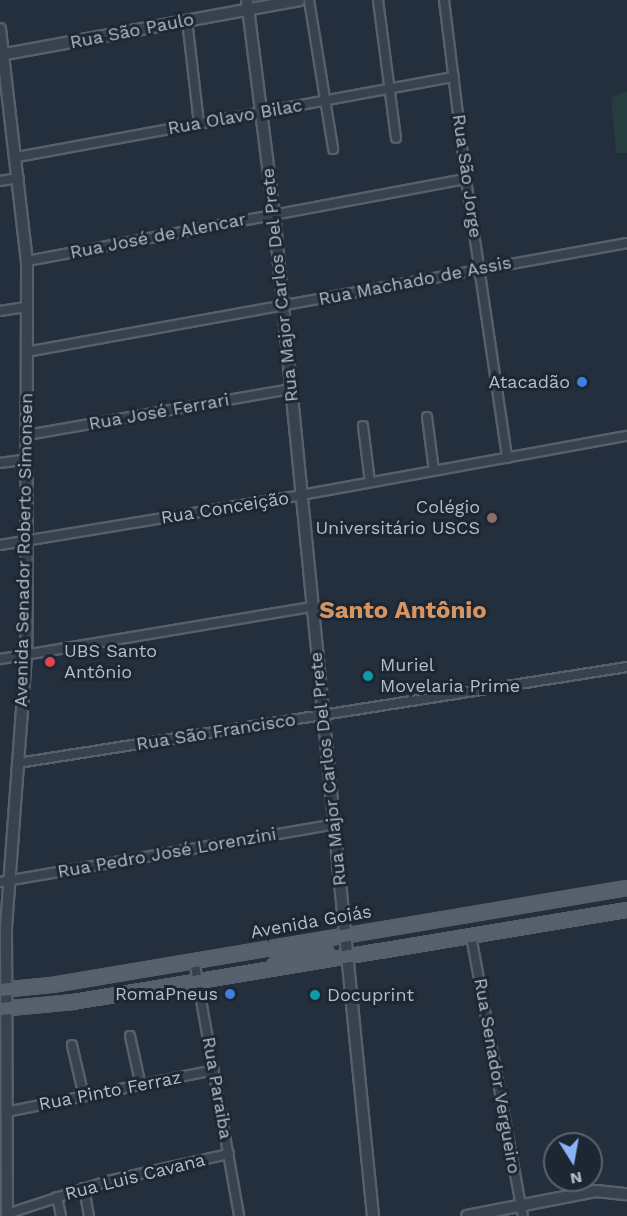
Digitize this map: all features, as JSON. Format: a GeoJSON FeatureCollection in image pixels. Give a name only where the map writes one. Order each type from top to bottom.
{"type":"FeatureCollection","features":[{"type":"Feature","properties":{"kind":"main road","name":"Avenida Goiás"},"geometry":{"type":"LineString","coordinates":[[3,991],[34,988],[627,888]]}},
{"type":"Feature","properties":{"kind":"main road"},"geometry":{"type":"LineString","coordinates":[[2,1010],[73,1002],[271,969],[346,953],[471,936],[627,910]]}},
{"type":"Feature","properties":{"kind":"street","name":"Rua São Paulo"},"geometry":{"type":"LineString","coordinates":[[2,55],[187,20],[248,4],[299,0]]}},
{"type":"Feature","properties":{"kind":"street"},"geometry":{"type":"LineString","coordinates":[[309,0],[333,149]]}},
{"type":"Feature","properties":{"kind":"street"},"geometry":{"type":"LineString","coordinates":[[378,0],[396,138]]}},
{"type":"Feature","properties":{"kind":"street","name":"Rua São Jorge"},"geometry":{"type":"LineString","coordinates":[[444,0],[466,179],[507,458]]}},
{"type":"Feature","properties":{"kind":"street","name":"Rua Major Carlos Del Prete"},"geometry":{"type":"LineString","coordinates":[[248,4],[274,214],[311,607],[335,824],[373,1216]]}},
{"type":"Feature","properties":{"kind":"street"},"geometry":{"type":"LineString","coordinates":[[187,20],[199,124]]}},
{"type":"Feature","properties":{"kind":"street","name":"Avenida Senador Roberto Simonsen"},"geometry":{"type":"LineString","coordinates":[[0,29],[17,157],[27,261],[26,655],[18,763],[4,881],[2,1010],[7,1215]]}},
{"type":"Feature","properties":{"kind":"street","name":"Rua Olavo Bilac"},"geometry":{"type":"LineString","coordinates":[[17,157],[454,77]]}},
{"type":"Feature","properties":{"kind":"street"},"geometry":{"type":"LineString","coordinates":[[0,181],[19,178]]}},
{"type":"Feature","properties":{"kind":"street","name":"Rua José de Alencar"},"geometry":{"type":"LineString","coordinates":[[27,261],[466,179]]}},
{"type":"Feature","properties":{"kind":"street","name":"Rua Machado de Assis"},"geometry":{"type":"LineString","coordinates":[[26,351],[627,243]]}},
{"type":"Feature","properties":{"kind":"street"},"geometry":{"type":"LineString","coordinates":[[0,311],[26,307]]}},
{"type":"Feature","properties":{"kind":"street","name":"Rua José Ferrari"},"geometry":{"type":"LineString","coordinates":[[27,435],[290,389]]}},
{"type":"Feature","properties":{"kind":"street"},"geometry":{"type":"LineString","coordinates":[[427,417],[434,471]]}},
{"type":"Feature","properties":{"kind":"street"},"geometry":{"type":"LineString","coordinates":[[363,426],[370,482]]}},
{"type":"Feature","properties":{"kind":"street","name":"Rua Conceição"},"geometry":{"type":"LineString","coordinates":[[0,545],[301,495],[627,435]]}},
{"type":"Feature","properties":{"kind":"street"},"geometry":{"type":"LineString","coordinates":[[0,463],[27,459]]}},
{"type":"Feature","properties":{"kind":"street"},"geometry":{"type":"LineString","coordinates":[[0,659],[311,607]]}},
{"type":"Feature","properties":{"kind":"street","name":"Rua São Francisco"},"geometry":{"type":"LineString","coordinates":[[18,763],[627,667]]}},
{"type":"Feature","properties":{"kind":"street","name":"Rua Pedro José Lorenzini"},"geometry":{"type":"LineString","coordinates":[[4,881],[335,824]]}},
{"type":"Feature","properties":{"kind":"street","name":"Rua Senador Vergueiro"},"geometry":{"type":"LineString","coordinates":[[471,936],[522,1211]]}},
{"type":"Feature","properties":{"kind":"street","name":"Rua Paraiba"},"geometry":{"type":"LineString","coordinates":[[194,960],[239,1216]]}},
{"type":"Feature","properties":{"kind":"street"},"geometry":{"type":"LineString","coordinates":[[130,1036],[141,1086]]}},
{"type":"Feature","properties":{"kind":"street"},"geometry":{"type":"LineString","coordinates":[[72,1045],[84,1097]]}},
{"type":"Feature","properties":{"kind":"street","name":"Rua Pinto Ferraz"},"geometry":{"type":"LineString","coordinates":[[6,1112],[214,1070]]}},
{"type":"Feature","properties":{"kind":"street","name":"Rua Luis Cavana"},"geometry":{"type":"LineString","coordinates":[[7,1215],[84,1188],[229,1154]]}},
{"type":"Feature","properties":{"kind":"street"},"geometry":{"type":"LineString","coordinates":[[84,1188],[89,1216]]}},
{"type":"Feature","properties":{"kind":"street"},"geometry":{"type":"LineString","coordinates":[[467,1216],[522,1211],[596,1191],[627,1194]]}},
{"type":"Feature","properties":{"kind":"street"},"geometry":{"type":"LineString","coordinates":[[57,1197],[61,1216]]}},
{"type":"Feature","properties":{"kind":"green space"},"geometry":{"type":"Polygon","coordinates":[[[627,91],[627,153],[616,153],[611,98],[627,91]]]}},
{"type":"Feature","properties":{"kind":"place","name":"Atacadão"},"geometry":{"type":"Point","coordinates":[582,382]}},
{"type":"Feature","properties":{"kind":"place","name":"Colégio Universitário USCS"},"geometry":{"type":"Point","coordinates":[492,518]}},
{"type":"Feature","properties":{"kind":"place","name":"UBS Santo Antônio"},"geometry":{"type":"Point","coordinates":[50,662]}},
{"type":"Feature","properties":{"kind":"place","name":"Muriel Movelaria Prime"},"geometry":{"type":"Point","coordinates":[368,676]}},
{"type":"Feature","properties":{"kind":"place","name":"RomaPneus"},"geometry":{"type":"Point","coordinates":[230,994]}},
{"type":"Feature","properties":{"kind":"place","name":"Docuprint"},"geometry":{"type":"Point","coordinates":[315,995]}},
{"type":"Feature","properties":{"kind":"district","name":"Santo Antônio"},"geometry":{"type":"Point","coordinates":[403,611]}}]}
